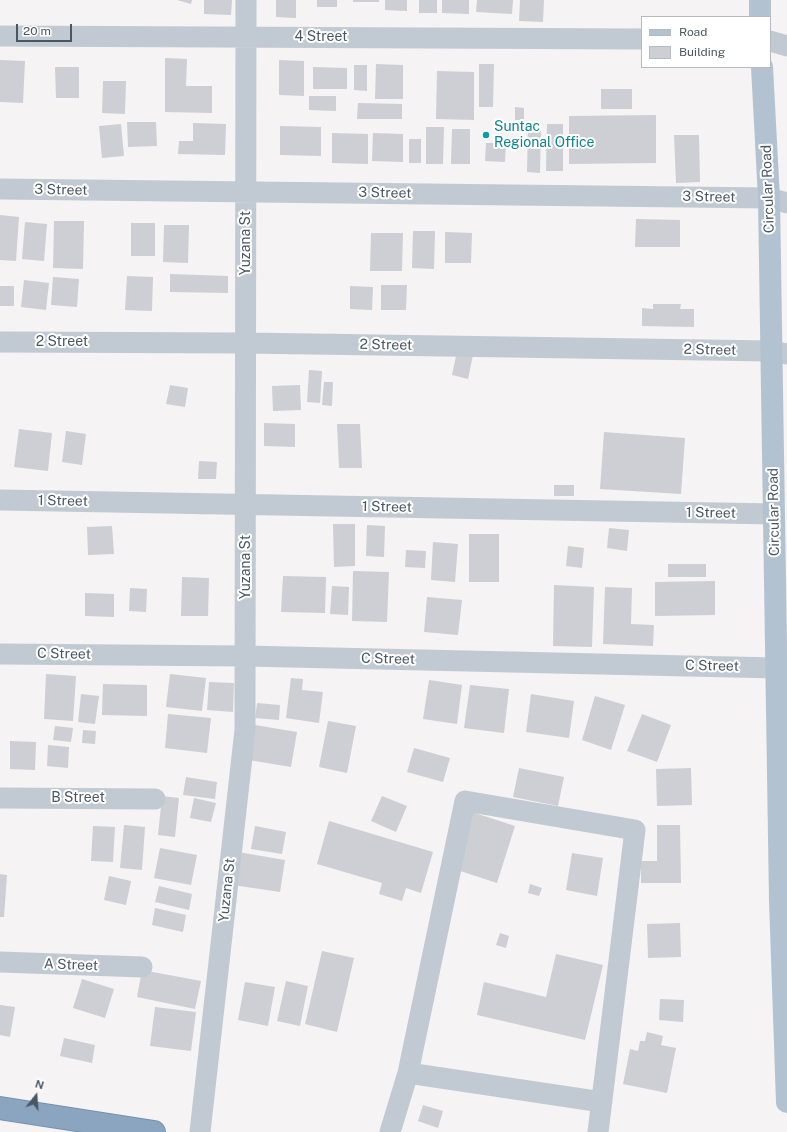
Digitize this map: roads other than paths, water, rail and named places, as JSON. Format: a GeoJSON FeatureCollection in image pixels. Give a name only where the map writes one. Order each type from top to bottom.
{"type":"FeatureCollection","features":[{"type":"Feature","properties":{"kind":"highway"},"geometry":{"type":"LineString","coordinates":[[0,1108],[78,1126],[154,1132]]}},
{"type":"Feature","properties":{"kind":"main road"},"geometry":{"type":"LineString","coordinates":[[760,0],[760,16]]}},
{"type":"Feature","properties":{"kind":"main road","name":"Circular Road"},"geometry":{"type":"LineString","coordinates":[[762,68],[778,200],[779,352],[774,514],[784,902],[787,1102]]}},
{"type":"Feature","properties":{"kind":"street","name":"Yuzana St"},"geometry":{"type":"LineString","coordinates":[[200,1132],[245,730],[246,0]]}},
{"type":"Feature","properties":{"kind":"street","name":"4 Street"},"geometry":{"type":"LineString","coordinates":[[0,36],[641,38]]}},
{"type":"Feature","properties":{"kind":"street"},"geometry":{"type":"LineString","coordinates":[[771,41],[787,46]]}},
{"type":"Feature","properties":{"kind":"street","name":"3 Street"},"geometry":{"type":"LineString","coordinates":[[0,189],[778,200]]}},
{"type":"Feature","properties":{"kind":"street","name":"2 Street"},"geometry":{"type":"LineString","coordinates":[[0,342],[246,343],[779,352]]}},
{"type":"Feature","properties":{"kind":"street","name":"1 Street"},"geometry":{"type":"LineString","coordinates":[[0,500],[774,514]]}},
{"type":"Feature","properties":{"kind":"street","name":"C Street"},"geometry":{"type":"LineString","coordinates":[[0,654],[246,656],[777,668]]}},
{"type":"Feature","properties":{"kind":"street","name":"B Street"},"geometry":{"type":"LineString","coordinates":[[0,798],[155,799]]}},
{"type":"Feature","properties":{"kind":"street"},"geometry":{"type":"LineString","coordinates":[[390,1132],[408,1073],[465,802],[635,830],[598,1132]]}},
{"type":"Feature","properties":{"kind":"street","name":"A Street"},"geometry":{"type":"LineString","coordinates":[[0,962],[142,967]]}},
{"type":"Feature","properties":{"kind":"street"},"geometry":{"type":"LineString","coordinates":[[408,1073],[602,1102]]}},
{"type":"Feature","properties":{"kind":"place","name":"Suntac Regional Office"},"geometry":{"type":"Point","coordinates":[486,135]}}]}
